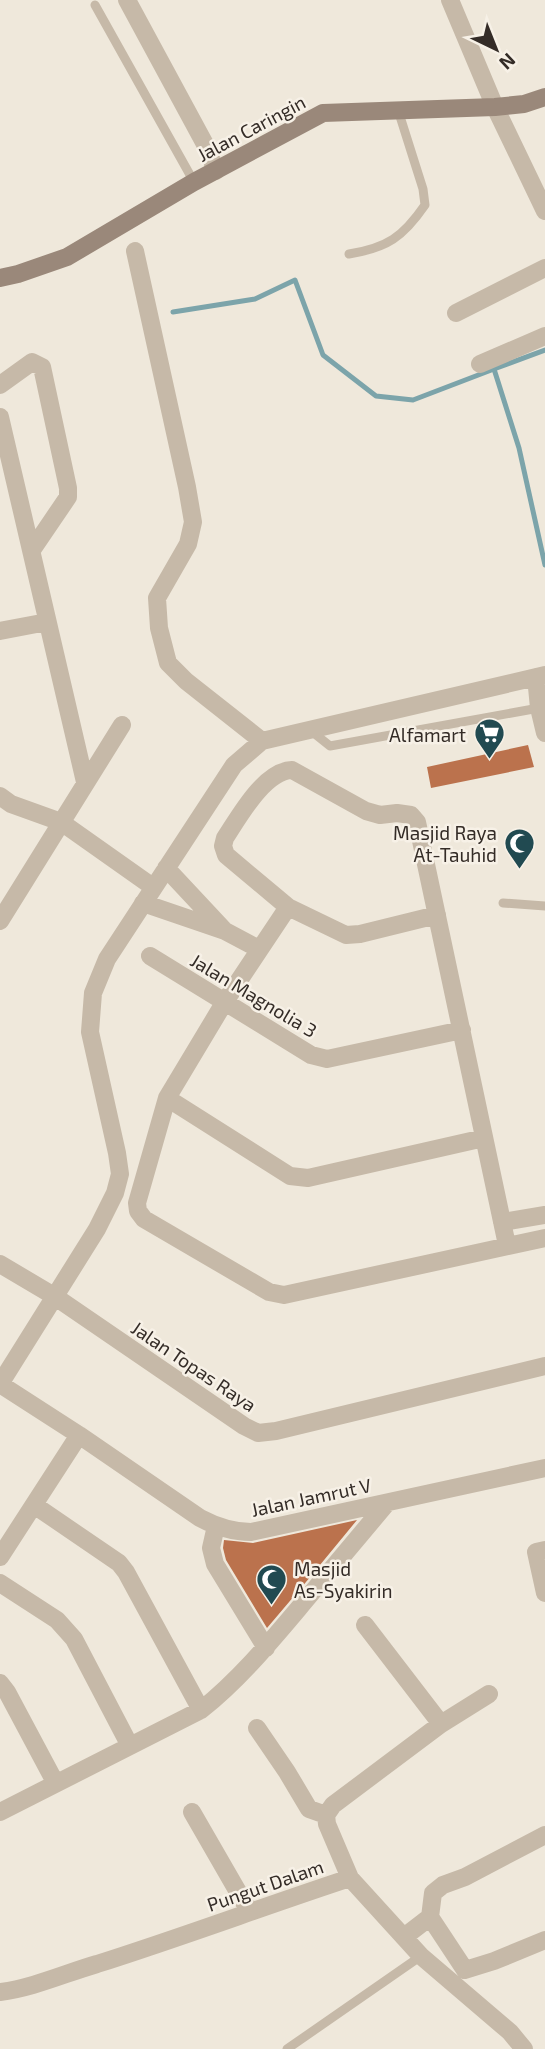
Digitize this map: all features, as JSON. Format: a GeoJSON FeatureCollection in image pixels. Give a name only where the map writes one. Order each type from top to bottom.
{"type":"FeatureCollection","features":[{"type":"Feature","properties":{"kind":"main road","name":"Jalan Caringin"},"geometry":{"type":"LineString","coordinates":[[0,278],[67,257],[194,182],[323,113],[495,107],[524,104],[545,97]]}},
{"type":"Feature","properties":{"kind":"street"},"geometry":{"type":"LineString","coordinates":[[127,0],[216,171]]}},
{"type":"Feature","properties":{"kind":"street"},"geometry":{"type":"LineString","coordinates":[[450,0],[495,107],[545,211]]}},
{"type":"Feature","properties":{"kind":"street"},"geometry":{"type":"LineString","coordinates":[[135,251],[193,522],[188,544],[157,597],[162,640],[168,663],[186,681],[262,741]]}},
{"type":"Feature","properties":{"kind":"street"},"geometry":{"type":"LineString","coordinates":[[456,313],[545,268]]}},
{"type":"Feature","properties":{"kind":"street"},"geometry":{"type":"LineString","coordinates":[[480,364],[545,336]]}},
{"type":"Feature","properties":{"kind":"street"},"geometry":{"type":"LineString","coordinates":[[0,386],[32,362],[42,367],[68,488],[68,497],[32,550]]}},
{"type":"Feature","properties":{"kind":"street"},"geometry":{"type":"LineString","coordinates":[[0,417],[85,782]]}},
{"type":"Feature","properties":{"kind":"street"},"geometry":{"type":"LineString","coordinates":[[0,631],[47,622]]}},
{"type":"Feature","properties":{"kind":"street"},"geometry":{"type":"LineString","coordinates":[[0,1384],[97,1229],[115,1193],[120,1174],[90,1031],[93,993],[107,959],[234,765],[262,741],[540,676],[539,708],[545,733]]}},
{"type":"Feature","properties":{"kind":"street"},"geometry":{"type":"LineString","coordinates":[[0,921],[122,725]]}},
{"type":"Feature","properties":{"kind":"street"},"geometry":{"type":"LineString","coordinates":[[437,915],[346,935],[288,907],[226,855],[223,846],[225,838],[259,790],[284,770],[292,770],[366,811],[380,815],[411,815],[417,822],[437,915],[484,1139],[507,1245]]}},
{"type":"Feature","properties":{"kind":"street"},"geometry":{"type":"LineString","coordinates":[[0,796],[11,804],[61,822],[153,887]]}},
{"type":"Feature","properties":{"kind":"street"},"geometry":{"type":"LineString","coordinates":[[166,868],[225,931]]}},
{"type":"Feature","properties":{"kind":"street"},"geometry":{"type":"LineString","coordinates":[[143,903],[225,931],[259,949]]}},
{"type":"Feature","properties":{"kind":"street"},"geometry":{"type":"LineString","coordinates":[[288,907],[224,1003],[167,1098],[137,1203],[138,1211],[144,1219],[269,1293],[284,1295],[545,1238]]}},
{"type":"Feature","properties":{"kind":"street","name":"Jalan Magnolia 3"},"geometry":{"type":"LineString","coordinates":[[150,956],[311,1055],[327,1059],[461,1030]]}},
{"type":"Feature","properties":{"kind":"street"},"geometry":{"type":"LineString","coordinates":[[167,1098],[290,1176],[308,1178],[484,1139]]}},
{"type":"Feature","properties":{"kind":"street"},"geometry":{"type":"LineString","coordinates":[[502,1222],[545,1215]]}},
{"type":"Feature","properties":{"kind":"street","name":"Jalan Topas Raya"},"geometry":{"type":"LineString","coordinates":[[0,1264],[54,1296],[258,1433],[305,1425],[545,1366]]}},
{"type":"Feature","properties":{"kind":"street","name":"Jalan Jamrut V"},"geometry":{"type":"LineString","coordinates":[[0,1384],[200,1518],[236,1532],[251,1532],[545,1468]]}},
{"type":"Feature","properties":{"kind":"street"},"geometry":{"type":"LineString","coordinates":[[0,1557],[79,1435]]}},
{"type":"Feature","properties":{"kind":"street"},"geometry":{"type":"LineString","coordinates":[[0,1812],[201,1710],[228,1689],[266,1648],[387,1503]]}},
{"type":"Feature","properties":{"kind":"street"},"geometry":{"type":"LineString","coordinates":[[34,1505],[119,1563],[201,1710]]}},
{"type":"Feature","properties":{"kind":"street"},"geometry":{"type":"LineString","coordinates":[[216,1526],[211,1548],[215,1564],[266,1648]]}},
{"type":"Feature","properties":{"kind":"street"},"geometry":{"type":"LineString","coordinates":[[545,1550],[536,1552],[545,1593]]}},
{"type":"Feature","properties":{"kind":"street"},"geometry":{"type":"LineString","coordinates":[[0,1583],[64,1626],[74,1639],[130,1746]]}},
{"type":"Feature","properties":{"kind":"street"},"geometry":{"type":"LineString","coordinates":[[365,1625],[442,1724]]}},
{"type":"Feature","properties":{"kind":"street"},"geometry":{"type":"LineString","coordinates":[[0,1683],[8,1692],[55,1782]]}},
{"type":"Feature","properties":{"kind":"street"},"geometry":{"type":"LineString","coordinates":[[349,1878],[327,1825],[326,1815],[333,1805],[442,1724],[489,1694]]}},
{"type":"Feature","properties":{"kind":"street"},"geometry":{"type":"LineString","coordinates":[[257,1728],[309,1809],[326,1815]]}},
{"type":"Feature","properties":{"kind":"street"},"geometry":{"type":"LineString","coordinates":[[192,1812],[249,1911]]}},
{"type":"Feature","properties":{"kind":"street"},"geometry":{"type":"LineString","coordinates":[[545,1835],[466,1877],[443,1885],[433,1894],[430,1917],[465,1969],[494,1961],[545,1940]]}},
{"type":"Feature","properties":{"kind":"street","name":"Pungut Dalam"},"geometry":{"type":"LineString","coordinates":[[0,1992],[167,1942],[349,1878],[421,1956],[510,2032],[524,2049]]}},
{"type":"Feature","properties":{"kind":"street"},"geometry":{"type":"LineString","coordinates":[[404,1937],[430,1917]]}},
{"type":"Feature","properties":{"kind":"lane"},"geometry":{"type":"LineString","coordinates":[[95,5],[194,182]]}},
{"type":"Feature","properties":{"kind":"lane"},"geometry":{"type":"LineString","coordinates":[[349,254],[388,244],[407,229],[425,205],[423,189],[398,110]]}},
{"type":"Feature","properties":{"kind":"lane"},"geometry":{"type":"LineString","coordinates":[[310,730],[330,746],[539,708]]}},
{"type":"Feature","properties":{"kind":"lane"},"geometry":{"type":"LineString","coordinates":[[503,904],[545,906]]}},
{"type":"Feature","properties":{"kind":"lane"},"geometry":{"type":"LineString","coordinates":[[287,2049],[421,1956]]}},
{"type":"Feature","properties":{"kind":"building"},"geometry":{"type":"Polygon","coordinates":[[[528,745],[534,767],[431,788],[427,767],[528,745]]]}},
{"type":"Feature","properties":{"kind":"building"},"geometry":{"type":"Polygon","coordinates":[[[357,1520],[267,1628],[226,1560],[224,1540],[253,1543],[357,1520]]]}},
{"type":"Feature","properties":{"kind":"waterway"},"geometry":{"type":"LineString","coordinates":[[173,312],[255,299],[295,280],[323,355],[376,396],[413,400],[494,369]]}},
{"type":"Feature","properties":{"kind":"waterway"},"geometry":{"type":"LineString","coordinates":[[545,350],[494,369],[519,448],[545,565]]}},
{"type":"Feature","properties":{"kind":"place","name":"Alfamart"},"geometry":{"type":"Point","coordinates":[489,761]}},
{"type":"Feature","properties":{"kind":"place","name":"Masjid Raya At-Tauhid"},"geometry":{"type":"Point","coordinates":[520,870]}},
{"type":"Feature","properties":{"kind":"place","name":"Masjid As-Syakirin"},"geometry":{"type":"Point","coordinates":[271,1606]}}]}
